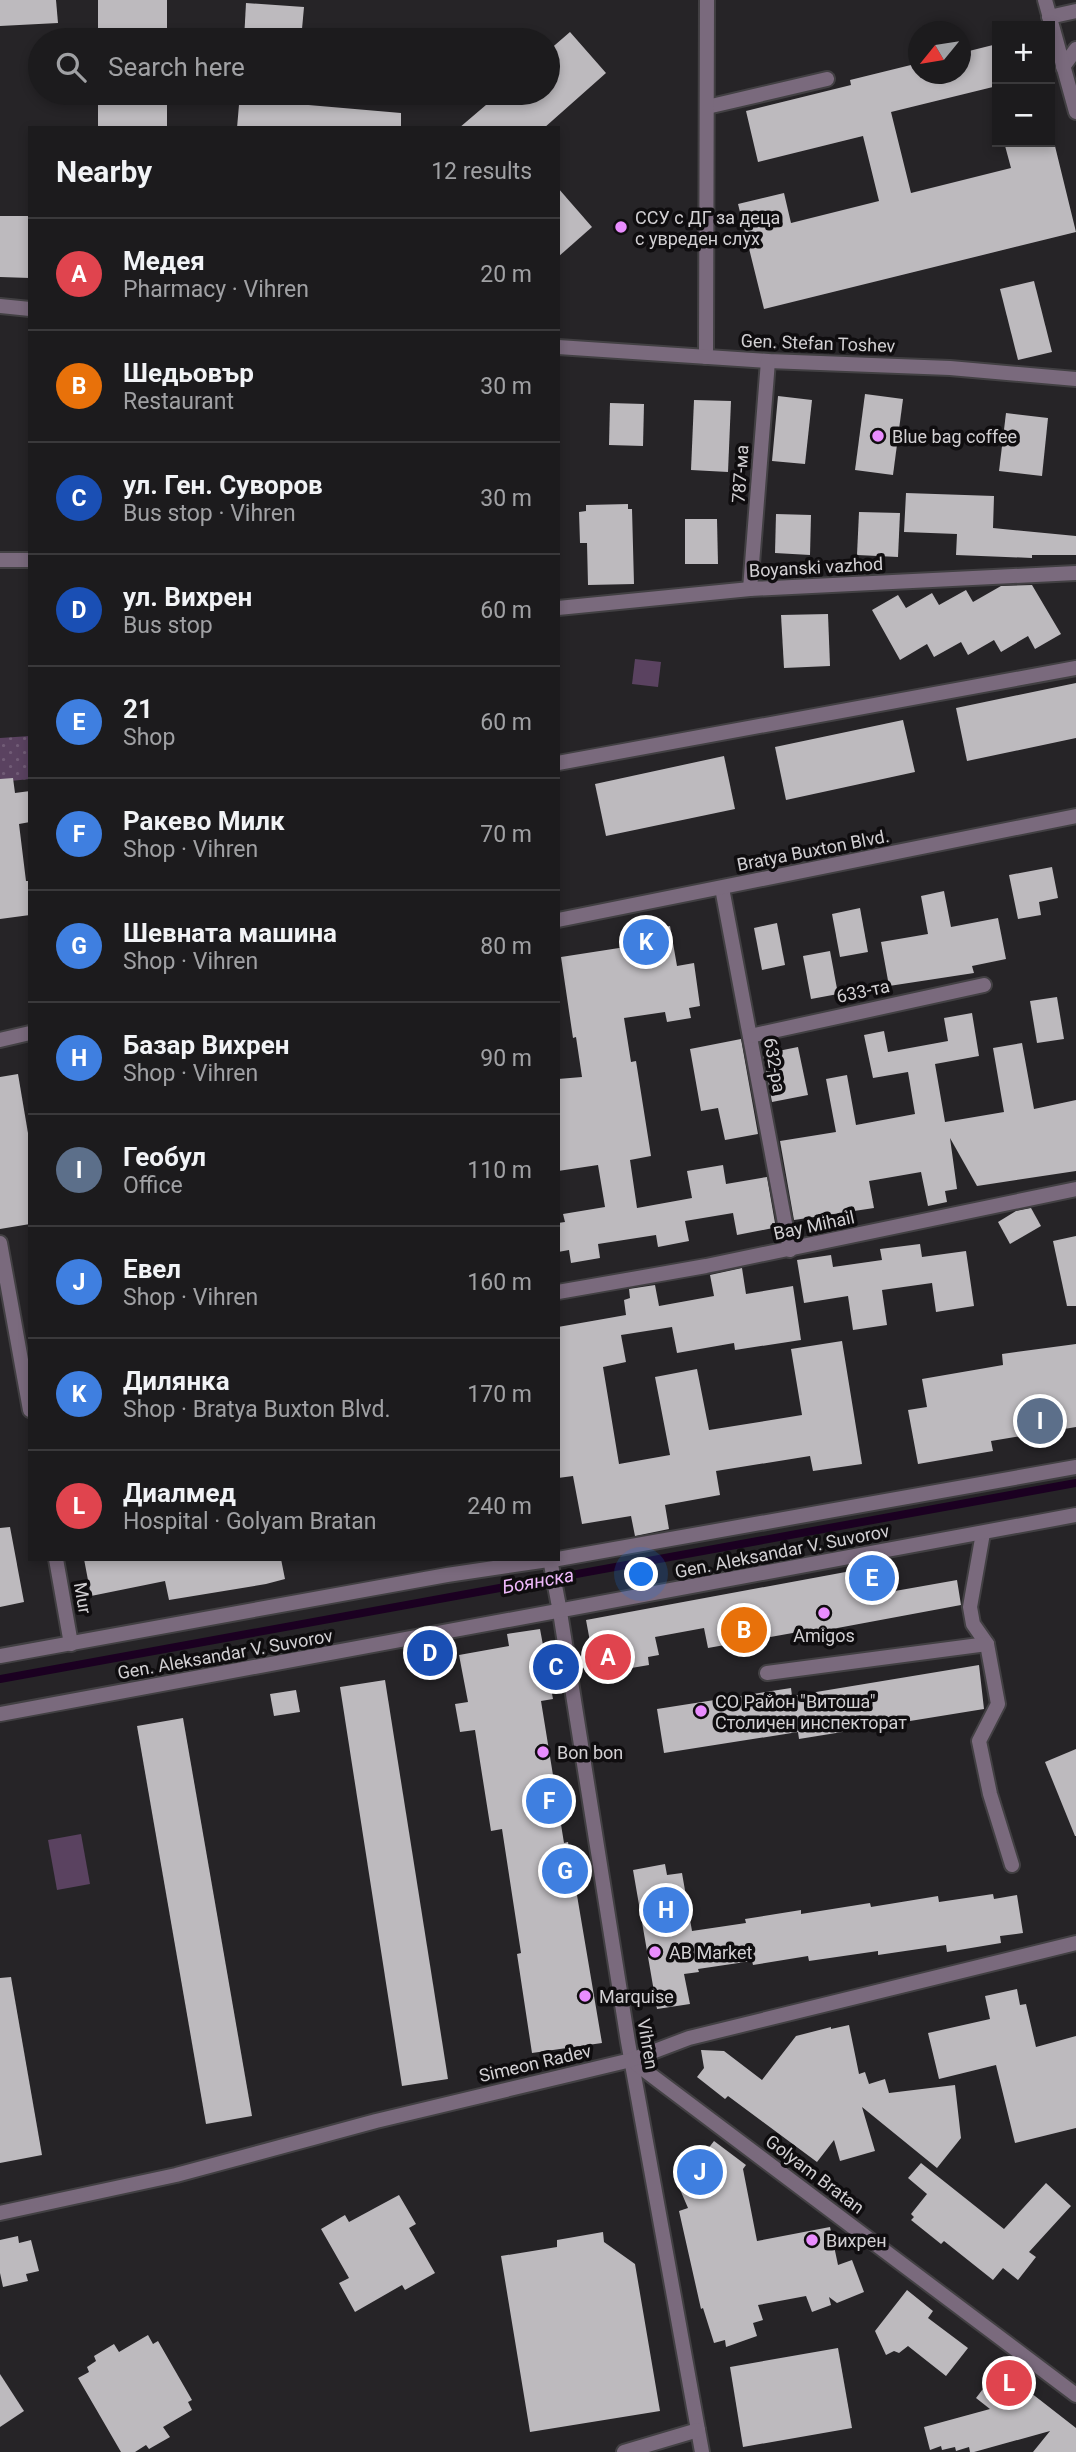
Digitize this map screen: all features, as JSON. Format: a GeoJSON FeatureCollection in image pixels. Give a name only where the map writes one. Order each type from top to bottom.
{"type":"FeatureCollection","features":[{"type":"Feature","properties":{"kind":"street"},"geometry":{"type":"LineString","coordinates":[[706,357],[707,0]]}},
{"type":"Feature","properties":{"kind":"street"},"geometry":{"type":"LineString","coordinates":[[1045,0],[1076,112]]}},
{"type":"Feature","properties":{"kind":"street"},"geometry":{"type":"LineString","coordinates":[[1049,17],[1076,11]]}},
{"type":"Feature","properties":{"kind":"street"},"geometry":{"type":"LineString","coordinates":[[1063,67],[1076,49]]}},
{"type":"Feature","properties":{"kind":"street"},"geometry":{"type":"LineString","coordinates":[[707,107],[827,79]]}},
{"type":"Feature","properties":{"kind":"street"},"geometry":{"type":"LineString","coordinates":[[0,306],[28,309]]}},
{"type":"Feature","properties":{"kind":"street","name":"Gen. Stefan Toshev"},"geometry":{"type":"LineString","coordinates":[[560,347],[768,361],[950,368],[1076,379]]}},
{"type":"Feature","properties":{"kind":"street","name":"787-ма"},"geometry":{"type":"LineString","coordinates":[[750,589],[768,361]]}},
{"type":"Feature","properties":{"kind":"street"},"geometry":{"type":"LineString","coordinates":[[0,560],[28,560]]}},
{"type":"Feature","properties":{"kind":"street","name":"Boyanski vazhod"},"geometry":{"type":"LineString","coordinates":[[560,608],[750,589],[1076,573]]}},
{"type":"Feature","properties":{"kind":"street"},"geometry":{"type":"LineString","coordinates":[[560,763],[1076,668]]}},
{"type":"Feature","properties":{"kind":"street","name":"Bratya Buxton Blvd."},"geometry":{"type":"LineString","coordinates":[[560,920],[1076,816]]}},
{"type":"Feature","properties":{"kind":"street","name":"632-ра"},"geometry":{"type":"LineString","coordinates":[[722,888],[790,1250]]}},
{"type":"Feature","properties":{"kind":"street","name":"633-та"},"geometry":{"type":"LineString","coordinates":[[750,1035],[984,985]]}},
{"type":"Feature","properties":{"kind":"street"},"geometry":{"type":"LineString","coordinates":[[0,1040],[28,1034]]}},
{"type":"Feature","properties":{"kind":"street","name":"Bay Mihail"},"geometry":{"type":"LineString","coordinates":[[560,1292],[790,1250],[1076,1189]]}},
{"type":"Feature","properties":{"kind":"street"},"geometry":{"type":"LineString","coordinates":[[1,1253],[28,1399]]}},
{"type":"Feature","properties":{"kind":"street","name":"Gen. Aleksandar V. Suvorov"},"geometry":{"type":"LineString","coordinates":[[560,1558],[1076,1467]]}},
{"type":"Feature","properties":{"kind":"street","name":"Gen. Aleksandar V. Suvorov"},"geometry":{"type":"LineString","coordinates":[[0,1714],[1076,1515]]}},
{"type":"Feature","properties":{"kind":"street"},"geometry":{"type":"LineString","coordinates":[[983,1533],[970,1607],[973,1624],[987,1644],[998,1704],[979,1741],[990,1794],[1012,1866]]}},
{"type":"Feature","properties":{"kind":"street","name":"Mur"},"geometry":{"type":"LineString","coordinates":[[56,1561],[71,1644]]}},
{"type":"Feature","properties":{"kind":"street","name":"Gen. Aleksandar V. Suvorov"},"geometry":{"type":"LineString","coordinates":[[0,1657],[447,1575],[543,1561]]}},
{"type":"Feature","properties":{"kind":"street","name":"Vihren"},"geometry":{"type":"LineString","coordinates":[[550,1561],[631,2060],[702,2452]]}},
{"type":"Feature","properties":{"kind":"street"},"geometry":{"type":"LineString","coordinates":[[767,1673],[987,1644]]}},
{"type":"Feature","properties":{"kind":"street","name":"Simeon Radev"},"geometry":{"type":"LineString","coordinates":[[0,2213],[176,2175],[376,2121],[631,2060],[689,2038],[1076,1943]]}},
{"type":"Feature","properties":{"kind":"street","name":"Golyam Bratan"},"geometry":{"type":"LineString","coordinates":[[631,2060],[1076,2395]]}},
{"type":"Feature","properties":{"kind":"street"},"geometry":{"type":"LineString","coordinates":[[624,2452],[698,2430]]}},
{"type":"Feature","properties":{"kind":"shaded area"},"geometry":{"type":"Polygon","coordinates":[[[635,659],[661,662],[658,687],[632,684],[635,659]]]}},
{"type":"Feature","properties":{"kind":"shaded area"},"geometry":{"type":"Polygon","coordinates":[[[28,736],[28,779],[0,782],[0,738],[28,736]]]}},
{"type":"Feature","properties":{"kind":"shaded area"},"geometry":{"type":"Polygon","coordinates":[[[81,1834],[90,1884],[57,1890],[48,1840],[81,1834]]]}},
{"type":"Feature","properties":{"kind":"building"},"geometry":{"type":"Polygon","coordinates":[[[0,0],[56,0],[58,23],[0,26],[0,0]]]}},
{"type":"Feature","properties":{"kind":"building"},"geometry":{"type":"Polygon","coordinates":[[[98,0],[167,0],[167,28],[98,28],[98,0]]]}},
{"type":"Feature","properties":{"kind":"building"},"geometry":{"type":"Polygon","coordinates":[[[246,3],[304,7],[302,28],[245,28],[246,3]]]}},
{"type":"Feature","properties":{"kind":"building"},"geometry":{"type":"Polygon","coordinates":[[[570,32],[606,73],[546,126],[461,126],[486,105],[560,105],[560,41],[570,32]]]}},
{"type":"Feature","properties":{"kind":"building"},"geometry":{"type":"Polygon","coordinates":[[[992,45],[992,87],[891,112],[911,193],[1011,168],[1005,147],[1055,146],[1076,232],[764,309],[738,204],[784,193],[791,223],[879,201],[863,136],[758,162],[746,111],[851,85],[850,80],[908,66],[908,84],[971,84],[971,50],[992,45]]]}},
{"type":"Feature","properties":{"kind":"building"},"geometry":{"type":"Polygon","coordinates":[[[98,105],[167,105],[167,126],[98,126],[98,105]]]}},
{"type":"Feature","properties":{"kind":"building"},"geometry":{"type":"Polygon","coordinates":[[[239,105],[309,105],[401,113],[401,126],[237,126],[239,105]]]}},
{"type":"Feature","properties":{"kind":"building"},"geometry":{"type":"Polygon","coordinates":[[[560,190],[592,227],[560,255],[560,190]]]}},
{"type":"Feature","properties":{"kind":"building"},"geometry":{"type":"Polygon","coordinates":[[[0,216],[28,216],[28,278],[0,277],[0,216]]]}},
{"type":"Feature","properties":{"kind":"building"},"geometry":{"type":"Polygon","coordinates":[[[1034,281],[1052,352],[1018,360],[1000,289],[1034,281]]]}},
{"type":"Feature","properties":{"kind":"building"},"geometry":{"type":"Polygon","coordinates":[[[865,394],[903,399],[893,475],[855,470],[865,394]]]}},
{"type":"Feature","properties":{"kind":"building"},"geometry":{"type":"Polygon","coordinates":[[[778,396],[812,400],[805,464],[772,461],[778,396]]]}},
{"type":"Feature","properties":{"kind":"building"},"geometry":{"type":"Polygon","coordinates":[[[694,400],[731,401],[728,472],[691,470],[694,400]]]}},
{"type":"Feature","properties":{"kind":"building"},"geometry":{"type":"Polygon","coordinates":[[[610,403],[644,404],[643,446],[609,445],[610,403]]]}},
{"type":"Feature","properties":{"kind":"building"},"geometry":{"type":"Polygon","coordinates":[[[1006,413],[1048,418],[1042,476],[999,471],[1006,413]]]}},
{"type":"Feature","properties":{"kind":"building"},"geometry":{"type":"Polygon","coordinates":[[[906,493],[994,496],[993,528],[1076,536],[1076,555],[1032,555],[1032,558],[956,555],[957,534],[904,532],[906,493]]]}},
{"type":"Feature","properties":{"kind":"building"},"geometry":{"type":"Polygon","coordinates":[[[628,504],[628,509],[632,509],[634,584],[588,585],[587,543],[580,543],[579,512],[586,511],[586,505],[628,504]]]}},
{"type":"Feature","properties":{"kind":"building"},"geometry":{"type":"Polygon","coordinates":[[[859,512],[900,513],[898,557],[857,555],[859,512]]]}},
{"type":"Feature","properties":{"kind":"building"},"geometry":{"type":"Polygon","coordinates":[[[776,514],[811,515],[810,555],[775,553],[776,514]]]}},
{"type":"Feature","properties":{"kind":"building"},"geometry":{"type":"Polygon","coordinates":[[[685,519],[717,519],[718,564],[685,564],[685,519]]]}},
{"type":"Feature","properties":{"kind":"building"},"geometry":{"type":"Polygon","coordinates":[[[1032,585],[1061,634],[1035,649],[1028,636],[1001,652],[994,640],[968,655],[961,642],[934,657],[927,644],[900,660],[872,610],[898,595],[906,608],[932,593],[939,605],[966,590],[973,602],[1001,586],[1032,585]]]}},
{"type":"Feature","properties":{"kind":"building"},"geometry":{"type":"Polygon","coordinates":[[[828,614],[830,666],[784,668],[781,615],[828,614]]]}},
{"type":"Feature","properties":{"kind":"building"},"geometry":{"type":"Polygon","coordinates":[[[1076,683],[1076,738],[967,761],[956,708],[1076,683]]]}},
{"type":"Feature","properties":{"kind":"building"},"geometry":{"type":"Polygon","coordinates":[[[903,720],[915,772],[786,800],[775,747],[903,720]]]}},
{"type":"Feature","properties":{"kind":"building"},"geometry":{"type":"Polygon","coordinates":[[[724,756],[735,809],[606,836],[595,784],[724,756]]]}},
{"type":"Feature","properties":{"kind":"building"},"geometry":{"type":"Polygon","coordinates":[[[13,778],[15,793],[28,791],[28,822],[19,824],[28,881],[28,915],[0,919],[0,779],[13,778]]]}},
{"type":"Feature","properties":{"kind":"building"},"geometry":{"type":"Polygon","coordinates":[[[1052,867],[1058,898],[1039,902],[1041,915],[1018,919],[1009,875],[1052,867]]]}},
{"type":"Feature","properties":{"kind":"building"},"geometry":{"type":"Polygon","coordinates":[[[944,891],[951,927],[998,918],[1006,959],[972,966],[974,973],[889,986],[881,942],[928,934],[921,896],[944,891]]]}},
{"type":"Feature","properties":{"kind":"building"},"geometry":{"type":"Polygon","coordinates":[[[860,908],[868,952],[840,957],[832,914],[860,908]]]}},
{"type":"Feature","properties":{"kind":"building"},"geometry":{"type":"Polygon","coordinates":[[[777,923],[785,965],[762,970],[754,928],[777,923]]]}},
{"type":"Feature","properties":{"kind":"building"},"geometry":{"type":"Polygon","coordinates":[[[670,926],[677,966],[694,963],[700,1006],[689,1008],[691,1018],[667,1022],[665,1012],[624,1018],[631,1062],[636,1061],[651,1156],[630,1160],[637,1208],[692,1198],[687,1171],[723,1165],[726,1184],[767,1177],[775,1223],[772,1223],[773,1228],[737,1235],[733,1213],[685,1221],[689,1241],[658,1247],[656,1235],[598,1244],[600,1258],[571,1263],[569,1250],[560,1252],[560,1223],[565,1222],[563,1214],[605,1207],[598,1165],[560,1171],[560,1079],[582,1077],[576,1037],[573,1038],[561,957],[632,946],[630,933],[670,926]]]}},
{"type":"Feature","properties":{"kind":"building"},"geometry":{"type":"Polygon","coordinates":[[[830,951],[838,994],[811,999],[803,956],[830,951]]]}},
{"type":"Feature","properties":{"kind":"building"},"geometry":{"type":"Polygon","coordinates":[[[1057,997],[1064,1039],[1037,1043],[1030,1001],[1057,997]]]}},
{"type":"Feature","properties":{"kind":"building"},"geometry":{"type":"Polygon","coordinates":[[[972,1013],[979,1056],[935,1064],[945,1122],[1004,1112],[993,1048],[1022,1043],[1034,1109],[1076,1100],[1076,1171],[977,1186],[950,1138],[957,1189],[945,1191],[947,1202],[928,1206],[921,1172],[869,1181],[874,1208],[794,1220],[780,1141],[836,1132],[826,1079],[847,1075],[856,1125],[915,1114],[908,1072],[873,1078],[864,1035],[884,1031],[888,1052],[948,1041],[944,1018],[972,1013]]]}},
{"type":"Feature","properties":{"kind":"building"},"geometry":{"type":"Polygon","coordinates":[[[741,1039],[758,1134],[725,1140],[718,1108],[701,1111],[690,1049],[741,1039]]]}},
{"type":"Feature","properties":{"kind":"building"},"geometry":{"type":"Polygon","coordinates":[[[798,1047],[808,1095],[772,1102],[763,1054],[798,1047]]]}},
{"type":"Feature","properties":{"kind":"building"},"geometry":{"type":"Polygon","coordinates":[[[18,1074],[28,1133],[28,1224],[0,1229],[0,1077],[18,1074]]]}},
{"type":"Feature","properties":{"kind":"building"},"geometry":{"type":"Polygon","coordinates":[[[1031,1208],[1041,1226],[1010,1244],[998,1222],[1016,1211],[1031,1208]]]}},
{"type":"Feature","properties":{"kind":"building"},"geometry":{"type":"Polygon","coordinates":[[[1076,1236],[1076,1306],[1067,1306],[1053,1241],[1076,1236]]]}},
{"type":"Feature","properties":{"kind":"building"},"geometry":{"type":"Polygon","coordinates":[[[920,1244],[922,1257],[966,1251],[974,1306],[936,1312],[932,1283],[882,1290],[887,1325],[853,1330],[848,1296],[804,1303],[797,1260],[831,1255],[833,1267],[882,1260],[880,1249],[920,1244]]]}},
{"type":"Feature","properties":{"kind":"building"},"geometry":{"type":"Polygon","coordinates":[[[742,1268],[746,1294],[793,1286],[801,1340],[735,1350],[734,1343],[677,1353],[672,1327],[621,1335],[626,1362],[603,1367],[619,1464],[670,1455],[655,1377],[697,1369],[709,1430],[802,1415],[791,1349],[842,1341],[862,1464],[813,1471],[810,1456],[716,1471],[720,1495],[665,1505],[669,1529],[635,1536],[631,1516],[582,1524],[573,1476],[560,1478],[560,1327],[626,1315],[624,1300],[630,1298],[629,1289],[655,1285],[659,1306],[714,1296],[710,1275],[742,1268]]]}},
{"type":"Feature","properties":{"kind":"building"},"geometry":{"type":"Polygon","coordinates":[[[1076,1344],[1076,1427],[991,1441],[993,1451],[918,1464],[908,1410],[927,1407],[922,1379],[1003,1365],[1002,1354],[1076,1344]]]}},
{"type":"Feature","properties":{"kind":"building"},"geometry":{"type":"Polygon","coordinates":[[[10,1527],[24,1602],[0,1607],[0,1528],[10,1527]]]}},
{"type":"Feature","properties":{"kind":"building"},"geometry":{"type":"Polygon","coordinates":[[[84,1561],[281,1561],[285,1579],[169,1600],[165,1581],[91,1596],[84,1561]]]}},
{"type":"Feature","properties":{"kind":"building"},"geometry":{"type":"Polygon","coordinates":[[[878,1566],[881,1582],[895,1591],[957,1580],[961,1605],[816,1632],[815,1629],[708,1648],[704,1628],[655,1637],[659,1655],[648,1657],[649,1665],[596,1674],[586,1620],[878,1566]]]}},
{"type":"Feature","properties":{"kind":"building"},"geometry":{"type":"Polygon","coordinates":[[[540,1629],[553,1699],[541,1701],[564,1843],[568,1842],[602,2043],[532,2053],[517,1954],[521,1953],[502,1829],[491,1831],[475,1730],[460,1732],[455,1704],[468,1702],[459,1655],[509,1646],[507,1634],[540,1629]]]}},
{"type":"Feature","properties":{"kind":"building"},"geometry":{"type":"Polygon","coordinates":[[[979,1665],[984,1709],[799,1739],[798,1732],[664,1753],[657,1709],[791,1688],[792,1696],[979,1665]]]}},
{"type":"Feature","properties":{"kind":"building"},"geometry":{"type":"Polygon","coordinates":[[[385,1680],[448,2079],[402,2086],[340,1687],[385,1680]]]}},
{"type":"Feature","properties":{"kind":"building"},"geometry":{"type":"Polygon","coordinates":[[[296,1690],[300,1712],[274,1716],[270,1694],[296,1690]]]}},
{"type":"Feature","properties":{"kind":"building"},"geometry":{"type":"Polygon","coordinates":[[[183,1718],[252,2116],[206,2124],[137,1726],[183,1718]]]}},
{"type":"Feature","properties":{"kind":"building"},"geometry":{"type":"Polygon","coordinates":[[[1076,1749],[1076,1836],[1075,1836],[1045,1762],[1076,1749]]]}},
{"type":"Feature","properties":{"kind":"building"},"geometry":{"type":"Polygon","coordinates":[[[665,1864],[667,1875],[682,1873],[692,1931],[746,1923],[745,1919],[801,1910],[801,1914],[870,1903],[871,1907],[938,1896],[939,1902],[993,1894],[994,1899],[1017,1895],[1023,1933],[1000,1936],[1001,1943],[947,1952],[946,1945],[878,1955],[878,1951],[809,1961],[808,1956],[753,1965],[752,1961],[698,1969],[699,1972],[684,1974],[690,2004],[657,2009],[633,1870],[665,1864]]]}},
{"type":"Feature","properties":{"kind":"building"},"geometry":{"type":"Polygon","coordinates":[[[11,1977],[42,2155],[0,2163],[0,1978],[11,1977]]]}},
{"type":"Feature","properties":{"kind":"building"},"geometry":{"type":"Polygon","coordinates":[[[1017,1989],[1020,2005],[1026,2004],[1036,2047],[1076,2036],[1076,2128],[1015,2143],[996,2065],[939,2079],[928,2033],[990,2019],[985,1996],[1017,1989]]]}},
{"type":"Feature","properties":{"kind":"building"},"geometry":{"type":"Polygon","coordinates":[[[849,2025],[859,2074],[865,2072],[869,2084],[885,2079],[889,2093],[955,2085],[961,2138],[937,2168],[862,2107],[875,2151],[840,2161],[834,2140],[817,2162],[728,2096],[725,2099],[697,2077],[704,2068],[701,2050],[724,2051],[762,2080],[796,2036],[849,2025]]]}},
{"type":"Feature","properties":{"kind":"building"},"geometry":{"type":"Polygon","coordinates":[[[714,2141],[746,2165],[743,2169],[757,2241],[830,2227],[838,2265],[852,2260],[864,2292],[837,2303],[829,2297],[831,2305],[812,2312],[806,2296],[758,2305],[763,2320],[753,2323],[757,2336],[726,2347],[725,2340],[714,2343],[703,2308],[701,2309],[679,2211],[688,2208],[679,2187],[714,2141]]]}},
{"type":"Feature","properties":{"kind":"building"},"geometry":{"type":"Polygon","coordinates":[[[921,2163],[1004,2229],[1046,2183],[1071,2206],[1029,2252],[1036,2257],[1018,2280],[1003,2268],[993,2280],[944,2241],[941,2244],[911,2220],[914,2217],[911,2214],[927,2194],[908,2178],[921,2163]]]}},
{"type":"Feature","properties":{"kind":"building"},"geometry":{"type":"Polygon","coordinates":[[[399,2195],[416,2224],[409,2228],[435,2273],[405,2290],[402,2285],[355,2312],[339,2283],[349,2278],[321,2229],[345,2215],[349,2222],[399,2195]]]}},
{"type":"Feature","properties":{"kind":"building"},"geometry":{"type":"Polygon","coordinates":[[[603,2232],[604,2242],[635,2264],[660,2411],[530,2432],[501,2256],[557,2247],[557,2240],[603,2232]]]}},
{"type":"Feature","properties":{"kind":"building"},"geometry":{"type":"Polygon","coordinates":[[[18,2236],[19,2243],[31,2240],[39,2271],[26,2274],[28,2281],[3,2287],[0,2273],[0,2240],[18,2236]]]}},
{"type":"Feature","properties":{"kind":"building"},"geometry":{"type":"Polygon","coordinates":[[[907,2290],[933,2311],[928,2318],[968,2348],[946,2376],[908,2346],[899,2353],[894,2351],[886,2355],[875,2331],[907,2290]]]}},
{"type":"Feature","properties":{"kind":"building"},"geometry":{"type":"Polygon","coordinates":[[[148,2335],[153,2344],[158,2341],[192,2400],[188,2402],[192,2410],[163,2427],[170,2437],[149,2449],[146,2445],[135,2452],[121,2452],[78,2378],[89,2372],[87,2367],[96,2361],[94,2356],[114,2344],[119,2352],[148,2335]]]}},
{"type":"Feature","properties":{"kind":"building"},"geometry":{"type":"Polygon","coordinates":[[[838,2348],[852,2428],[743,2447],[730,2367],[838,2348]]]}},
{"type":"Feature","properties":{"kind":"building"},"geometry":{"type":"Polygon","coordinates":[[[999,2368],[1076,2428],[1076,2452],[1033,2452],[1050,2431],[974,2452],[970,2452],[969,2447],[956,2451],[955,2447],[942,2450],[941,2446],[930,2450],[924,2427],[990,2409],[976,2398],[999,2368]]]}},
{"type":"Feature","properties":{"kind":"building"},"geometry":{"type":"Polygon","coordinates":[[[0,2374],[24,2411],[0,2427],[0,2374]]]}},
{"type":"Feature","properties":{"kind":"waterway","name":"Боянска"},"geometry":{"type":"LineString","coordinates":[[0,1679],[1076,1483]]}},
{"type":"Feature","properties":{"kind":"place","name":"ССУ с ДГ за деца с увреден слух"},"geometry":{"type":"Point","coordinates":[621,227]}},
{"type":"Feature","properties":{"kind":"place","name":"Blue bag coffee"},"geometry":{"type":"Point","coordinates":[878,436]}},
{"type":"Feature","properties":{"kind":"place","name":"Дилянка"},"geometry":{"type":"Point","coordinates":[646,942]}},
{"type":"Feature","properties":{"kind":"place","name":"Геобул"},"geometry":{"type":"Point","coordinates":[1040,1421]}},
{"type":"Feature","properties":{"kind":"place","name":"21"},"geometry":{"type":"Point","coordinates":[872,1578]}},
{"type":"Feature","properties":{"kind":"place","name":"Amigos"},"geometry":{"type":"Point","coordinates":[824,1613]}},
{"type":"Feature","properties":{"kind":"place","name":"Шедьовър"},"geometry":{"type":"Point","coordinates":[744,1630]}},
{"type":"Feature","properties":{"kind":"place","name":"ул. Вихрен"},"geometry":{"type":"Point","coordinates":[430,1653]}},
{"type":"Feature","properties":{"kind":"place","name":"Медея"},"geometry":{"type":"Point","coordinates":[608,1657]}},
{"type":"Feature","properties":{"kind":"place","name":"ул. Ген. Суворов"},"geometry":{"type":"Point","coordinates":[556,1667]}},
{"type":"Feature","properties":{"kind":"place","name":"СО Район \"Витоша\" Столичен инспекторат"},"geometry":{"type":"Point","coordinates":[701,1711]}},
{"type":"Feature","properties":{"kind":"place","name":"Bon bon"},"geometry":{"type":"Point","coordinates":[543,1752]}},
{"type":"Feature","properties":{"kind":"place","name":"Ракево Милк"},"geometry":{"type":"Point","coordinates":[549,1801]}},
{"type":"Feature","properties":{"kind":"place","name":"Шевната машина"},"geometry":{"type":"Point","coordinates":[565,1871]}},
{"type":"Feature","properties":{"kind":"place","name":"Базар Вихрен"},"geometry":{"type":"Point","coordinates":[666,1910]}},
{"type":"Feature","properties":{"kind":"place","name":"AB Market"},"geometry":{"type":"Point","coordinates":[655,1952]}},
{"type":"Feature","properties":{"kind":"place","name":"Marquise"},"geometry":{"type":"Point","coordinates":[585,1996]}},
{"type":"Feature","properties":{"kind":"place","name":"Евел"},"geometry":{"type":"Point","coordinates":[700,2172]}},
{"type":"Feature","properties":{"kind":"place","name":"Вихрен"},"geometry":{"type":"Point","coordinates":[812,2240]}},
{"type":"Feature","properties":{"kind":"place","name":"Диалмед"},"geometry":{"type":"Point","coordinates":[1009,2383]}}]}
